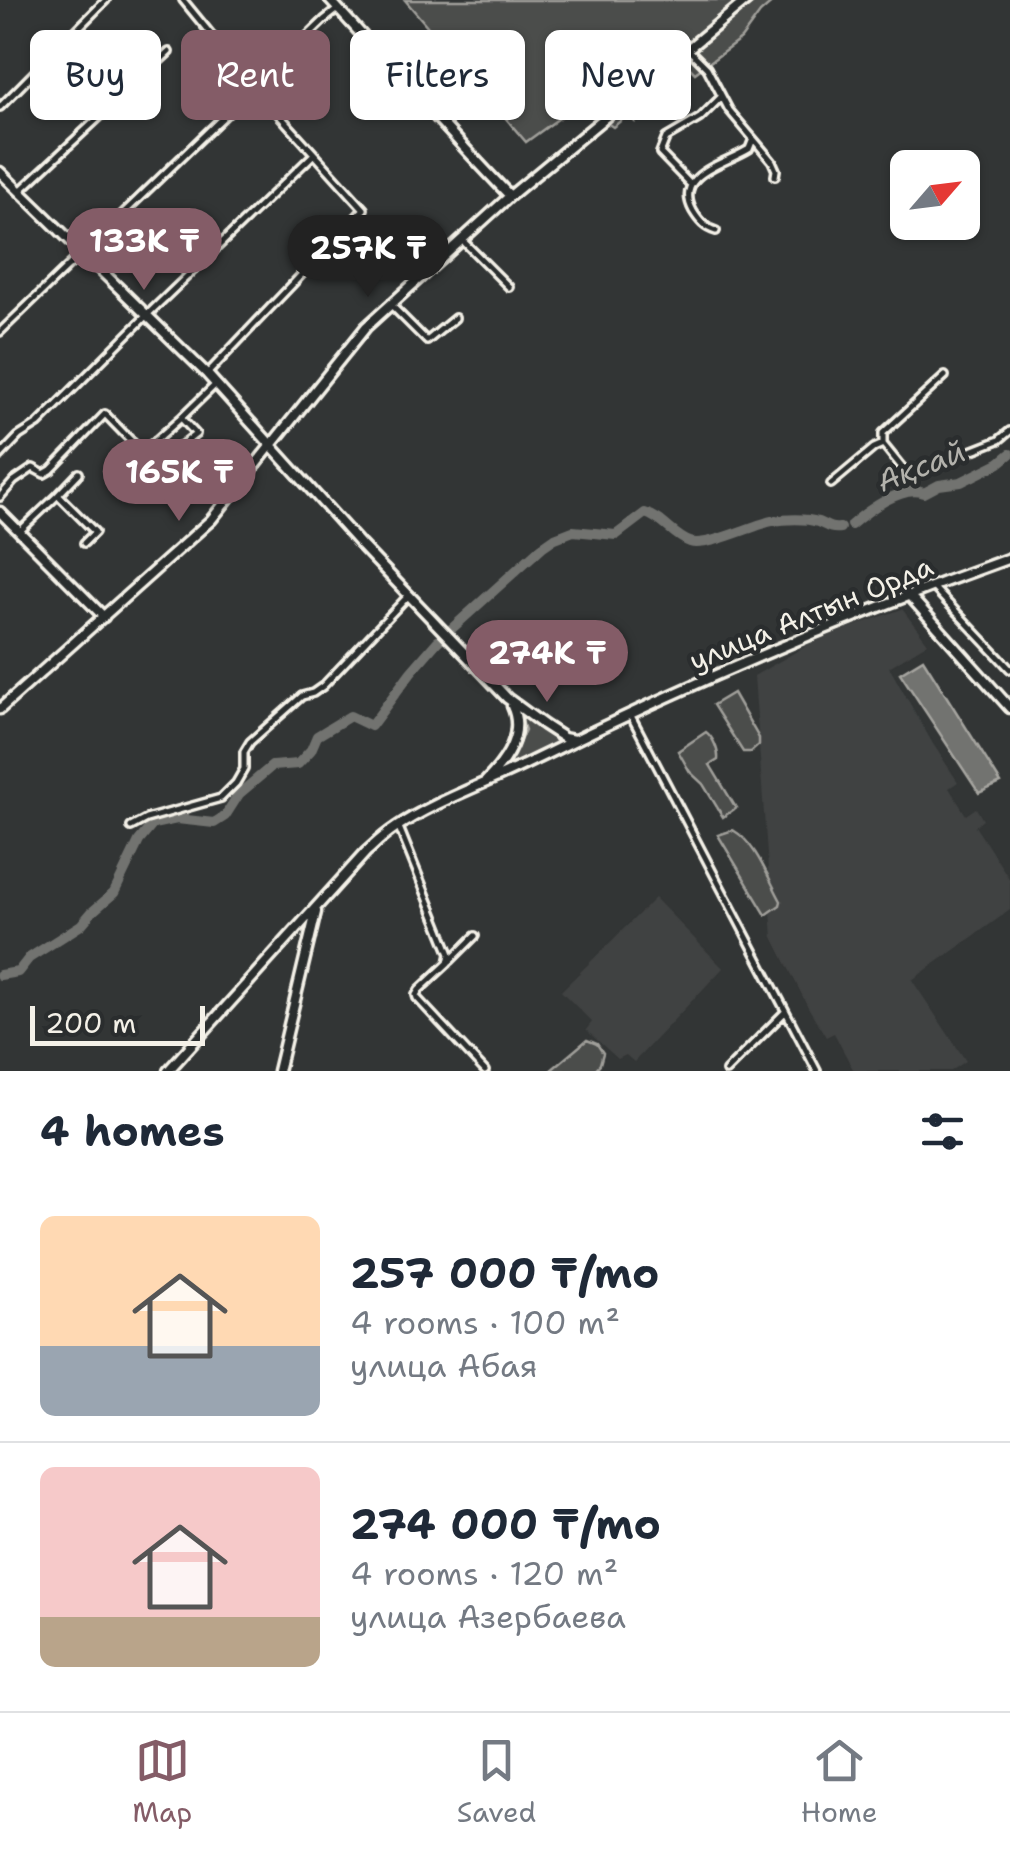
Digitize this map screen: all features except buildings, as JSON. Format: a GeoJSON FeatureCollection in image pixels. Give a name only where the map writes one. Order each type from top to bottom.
{"type":"FeatureCollection","features":[{"type":"Feature","properties":{"kind":"main road"},"geometry":{"type":"LineString","coordinates":[[330,0],[510,196]]}},
{"type":"Feature","properties":{"kind":"main road"},"geometry":{"type":"LineString","coordinates":[[691,47],[748,0]]}},
{"type":"Feature","properties":{"kind":"main road"},"geometry":{"type":"LineString","coordinates":[[0,709],[211,520],[366,327],[510,196],[602,120]]}},
{"type":"Feature","properties":{"kind":"main road"},"geometry":{"type":"LineString","coordinates":[[0,172],[207,374],[507,698],[544,726],[574,740]]}},
{"type":"Feature","properties":{"kind":"main road"},"geometry":{"type":"LineString","coordinates":[[1,515],[104,616]]}},
{"type":"Feature","properties":{"kind":"main road","name":"улица Алтын Орда"},"geometry":{"type":"LineString","coordinates":[[168,1071],[366,852],[398,826],[757,656],[1010,558]]}},
{"type":"Feature","properties":{"kind":"main road"},"geometry":{"type":"LineString","coordinates":[[909,595],[1010,708]]}},
{"type":"Feature","properties":{"kind":"main road"},"geometry":{"type":"LineString","coordinates":[[482,786],[500,767],[517,732],[515,710],[507,698]]}},
{"type":"Feature","properties":{"kind":"main road"},"geometry":{"type":"LineString","coordinates":[[278,1071],[317,908]]}},
{"type":"Feature","properties":{"kind":"street"},"geometry":{"type":"LineString","coordinates":[[0,106],[106,0]]}},
{"type":"Feature","properties":{"kind":"street"},"geometry":{"type":"LineString","coordinates":[[183,0],[207,30]]}},
{"type":"Feature","properties":{"kind":"street"},"geometry":{"type":"LineString","coordinates":[[314,30],[338,9]]}},
{"type":"Feature","properties":{"kind":"street"},"geometry":{"type":"LineString","coordinates":[[20,192],[169,52]]}},
{"type":"Feature","properties":{"kind":"street"},"geometry":{"type":"LineString","coordinates":[[691,52],[772,161],[774,176]]}},
{"type":"Feature","properties":{"kind":"street"},"geometry":{"type":"LineString","coordinates":[[690,184],[660,153],[666,138],[700,118],[721,97]]}},
{"type":"Feature","properties":{"kind":"street"},"geometry":{"type":"LineString","coordinates":[[0,332],[220,120]]}},
{"type":"Feature","properties":{"kind":"street"},"geometry":{"type":"LineString","coordinates":[[207,374],[364,210],[284,120]]}},
{"type":"Feature","properties":{"kind":"street"},"geometry":{"type":"LineString","coordinates":[[716,231],[707,229],[689,205],[687,190],[717,164],[749,150],[753,139]]}},
{"type":"Feature","properties":{"kind":"street"},"geometry":{"type":"LineString","coordinates":[[0,456],[19,436],[38,424],[314,154]]}},
{"type":"Feature","properties":{"kind":"street"},"geometry":{"type":"LineString","coordinates":[[462,240],[509,287]]}},
{"type":"Feature","properties":{"kind":"street"},"geometry":{"type":"LineString","coordinates":[[391,304],[427,340],[455,318]]}},
{"type":"Feature","properties":{"kind":"street"},"geometry":{"type":"LineString","coordinates":[[945,376],[883,433],[883,444],[904,470],[915,473],[999,440],[1010,431]]}},
{"type":"Feature","properties":{"kind":"street"},"geometry":{"type":"LineString","coordinates":[[0,497],[14,480],[32,468],[44,474],[51,470],[105,414],[144,451],[216,384]]}},
{"type":"Feature","properties":{"kind":"street"},"geometry":{"type":"LineString","coordinates":[[152,445],[165,458],[196,434],[180,418]]}},
{"type":"Feature","properties":{"kind":"street"},"geometry":{"type":"LineString","coordinates":[[832,484],[883,444]]}},
{"type":"Feature","properties":{"kind":"street"},"geometry":{"type":"LineString","coordinates":[[19,532],[79,473]]}},
{"type":"Feature","properties":{"kind":"street"},"geometry":{"type":"LineString","coordinates":[[58,495],[96,532],[84,543]]}},
{"type":"Feature","properties":{"kind":"street"},"geometry":{"type":"LineString","coordinates":[[932,586],[1010,669]]}},
{"type":"Feature","properties":{"kind":"street"},"geometry":{"type":"LineString","coordinates":[[130,827],[221,798],[244,769],[244,752],[250,742],[302,696],[323,686],[409,595]]}},
{"type":"Feature","properties":{"kind":"street"},"geometry":{"type":"LineString","coordinates":[[630,714],[816,1071]]}},
{"type":"Feature","properties":{"kind":"street"},"geometry":{"type":"LineString","coordinates":[[398,826],[446,941],[448,964]]}},
{"type":"Feature","properties":{"kind":"street"},"geometry":{"type":"LineString","coordinates":[[476,936],[416,995],[486,1071]]}},
{"type":"Feature","properties":{"kind":"street"},"geometry":{"type":"LineString","coordinates":[[726,1071],[785,1012]]}},
{"type":"Feature","properties":{"kind":"shaded area"},"geometry":{"type":"Polygon","coordinates":[[[405,0],[775,0],[741,39],[695,73],[691,69],[691,30],[545,30],[545,120],[556,120],[526,142],[507,120],[525,120],[525,30],[431,30],[405,0]]]}},
{"type":"Feature","properties":{"kind":"shaded area"},"geometry":{"type":"Polygon","coordinates":[[[602,120],[622,120],[613,127],[602,120]]]}},
{"type":"Feature","properties":{"kind":"shaded area"},"geometry":{"type":"Polygon","coordinates":[[[902,609],[928,643],[889,667],[958,782],[949,788],[966,815],[976,808],[983,820],[975,826],[1010,880],[1010,910],[912,980],[966,1061],[951,1071],[854,1071],[834,1033],[826,1037],[773,937],[754,676],[818,639],[902,609]]]}},
{"type":"Feature","properties":{"kind":"shaded area"},"geometry":{"type":"Polygon","coordinates":[[[923,659],[1001,783],[979,793],[900,673],[923,659]]]}},
{"type":"Feature","properties":{"kind":"shaded area"},"geometry":{"type":"Polygon","coordinates":[[[733,693],[759,738],[759,745],[751,752],[743,752],[713,705],[733,693]]]}},
{"type":"Feature","properties":{"kind":"shaded area"},"geometry":{"type":"Polygon","coordinates":[[[518,709],[562,742],[498,775],[511,760],[525,730],[518,709]]]}},
{"type":"Feature","properties":{"kind":"shaded area"},"geometry":{"type":"Polygon","coordinates":[[[706,732],[718,756],[710,765],[736,808],[723,817],[678,751],[706,732]]]}},
{"type":"Feature","properties":{"kind":"shaded area"},"geometry":{"type":"Polygon","coordinates":[[[733,830],[755,852],[781,901],[766,915],[718,835],[733,830]]]}},
{"type":"Feature","properties":{"kind":"shaded area"},"geometry":{"type":"Polygon","coordinates":[[[655,898],[723,968],[634,1062],[626,1055],[618,1059],[586,1030],[592,1022],[561,991],[655,898]]]}},
{"type":"Feature","properties":{"kind":"shaded area"},"geometry":{"type":"Polygon","coordinates":[[[587,1040],[597,1044],[603,1053],[594,1071],[550,1071],[587,1040]]]}},
{"type":"Feature","properties":{"kind":"waterway","name":"Ақсай"},"geometry":{"type":"LineString","coordinates":[[851,525],[896,495],[924,493],[939,485],[961,482],[1010,454]]}},
{"type":"Feature","properties":{"kind":"waterway","name":"Ақсай"},"geometry":{"type":"LineString","coordinates":[[0,975],[18,972],[29,958],[81,925],[114,893],[139,841],[153,824],[177,819],[214,823],[225,816],[239,794],[272,766],[298,764],[317,736],[350,716],[371,726],[437,642],[555,538],[573,531],[616,535],[645,513],[684,539],[697,543],[777,520],[808,520],[840,528]]}}]}
